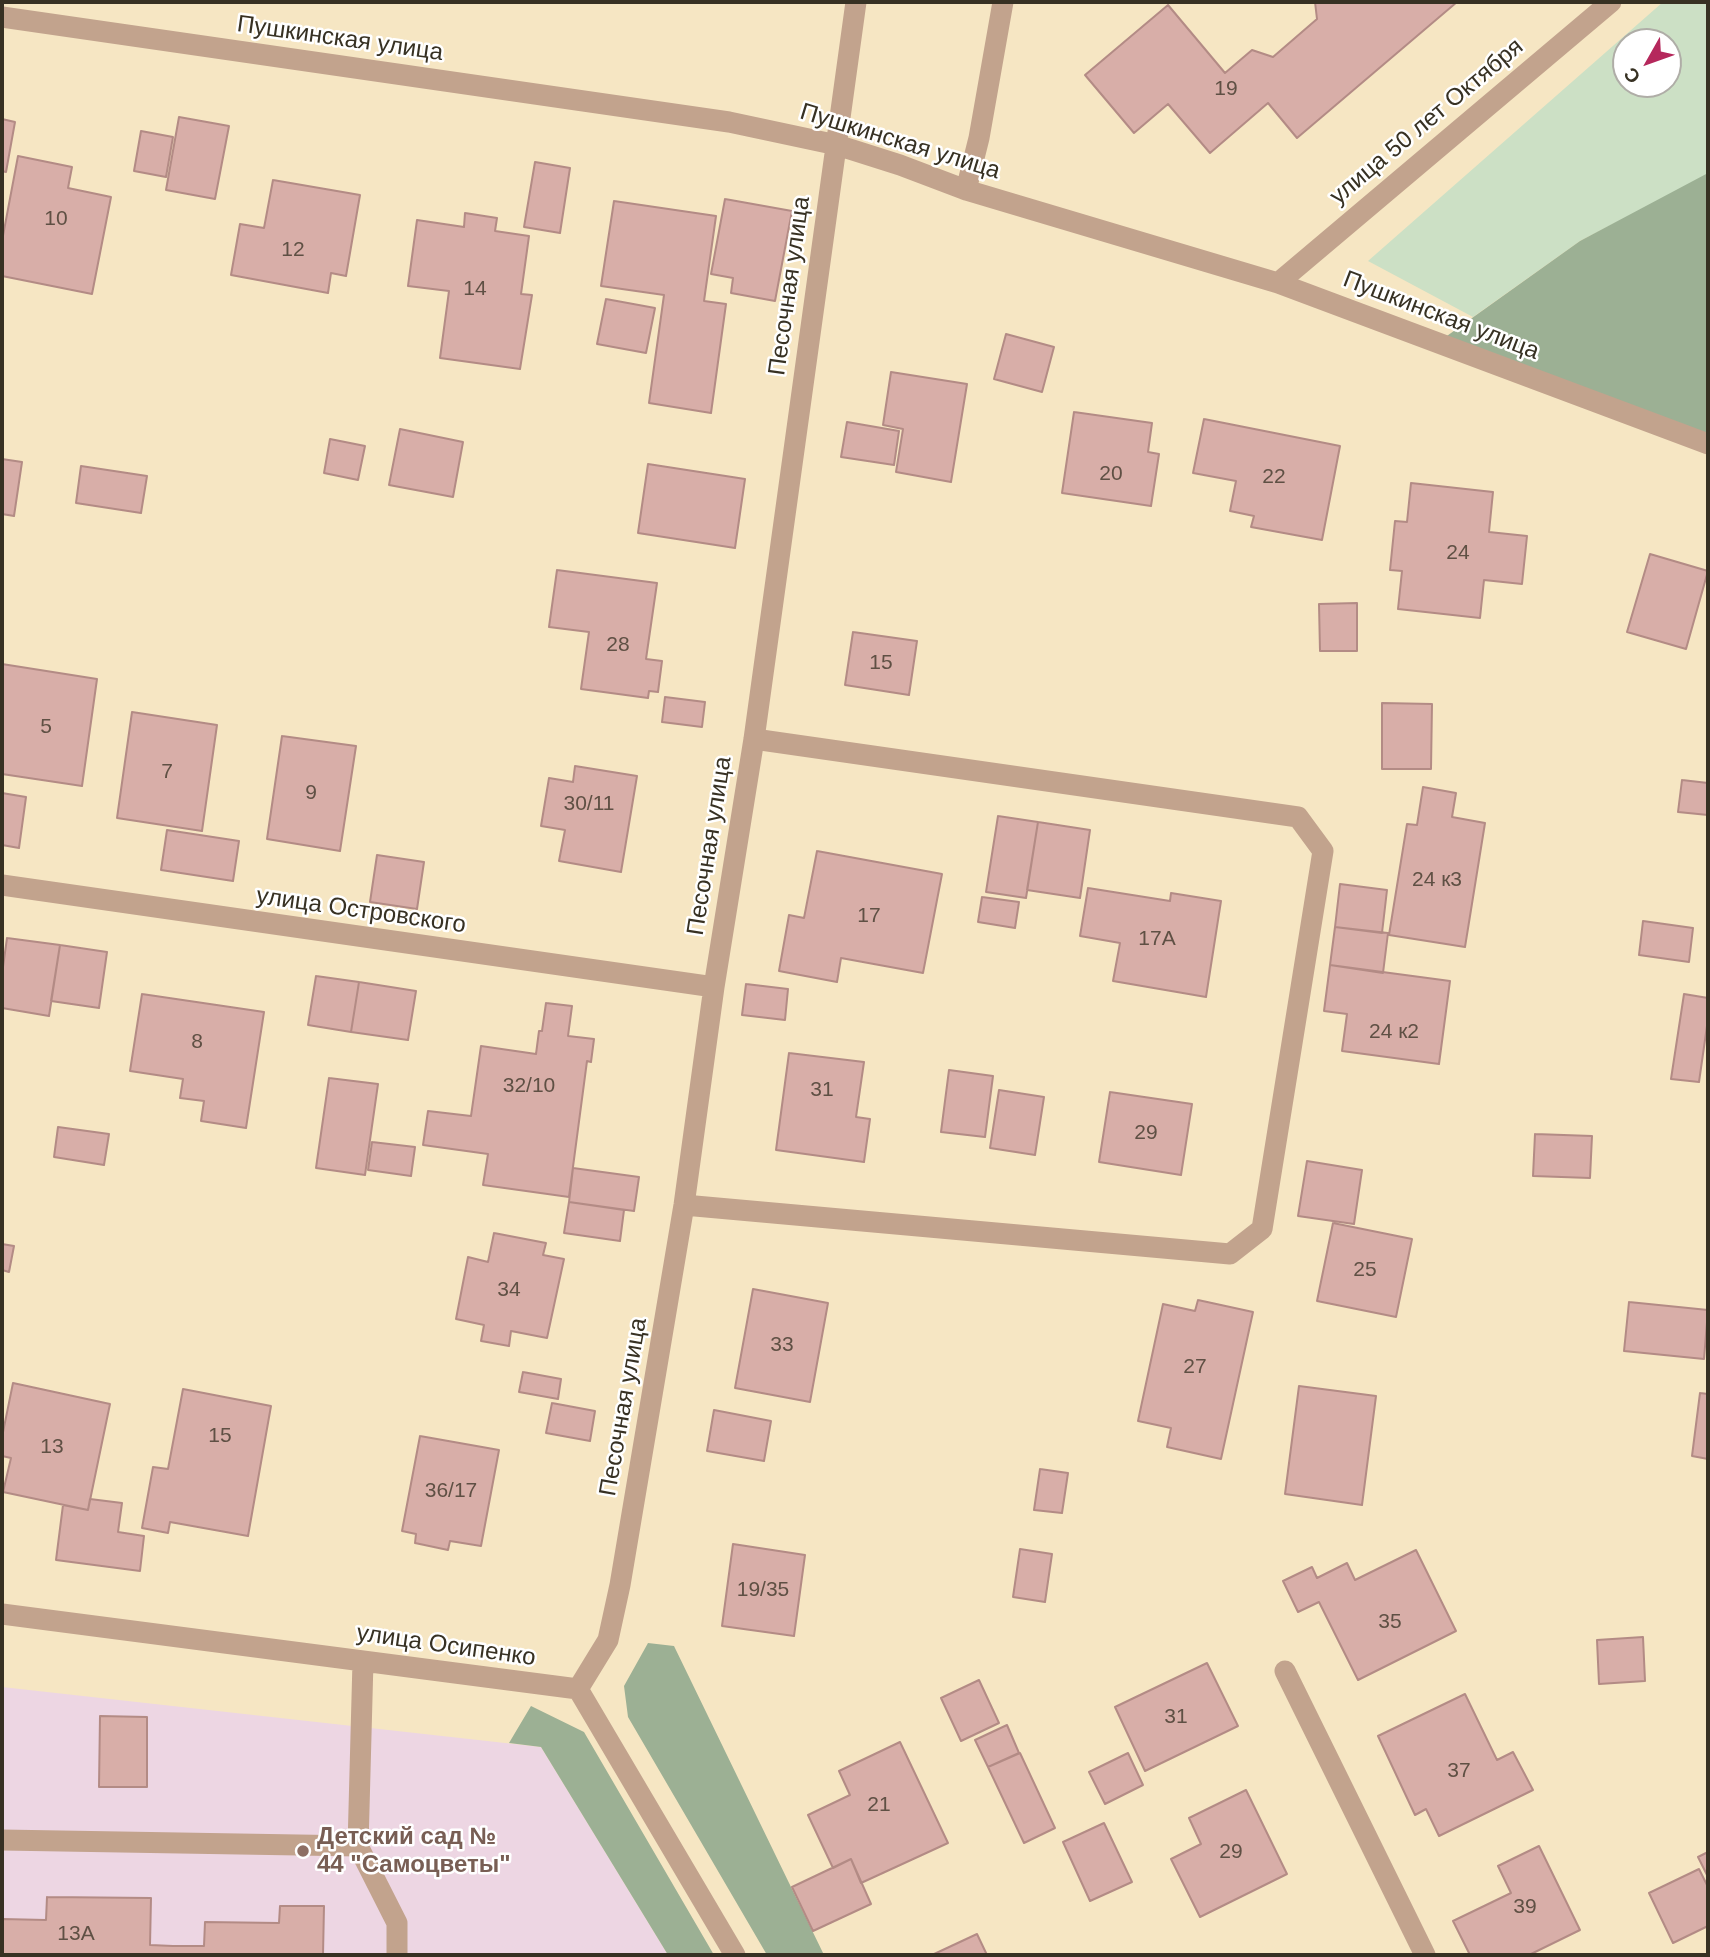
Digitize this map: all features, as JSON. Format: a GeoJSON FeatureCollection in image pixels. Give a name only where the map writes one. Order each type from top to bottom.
{"type":"FeatureCollection","features":[{"type":"Feature","properties":{"kind":"street","name":"Песочная улица"},"geometry":{"type":"LineString","coordinates":[[578,1689],[608,1640],[620,1585],[684,1205],[714,987],[754,738],[856,2]]}},
{"type":"Feature","properties":{"kind":"street"},"geometry":{"type":"LineString","coordinates":[[966,190],[979,138],[1003,2]]}},
{"type":"Feature","properties":{"kind":"street","name":"улица 50 лет Октября"},"geometry":{"type":"LineString","coordinates":[[1278,283],[1611,2]]}},
{"type":"Feature","properties":{"kind":"street","name":"Пушкинская улица"},"geometry":{"type":"LineString","coordinates":[[2,17],[730,122],[836,145],[966,190],[1278,283],[1708,444]]}},
{"type":"Feature","properties":{"kind":"street"},"geometry":{"type":"LineString","coordinates":[[684,1205],[1230,1254],[1262,1228],[1323,851],[1298,817],[754,738]]}},
{"type":"Feature","properties":{"kind":"street","name":"улица Островского"},"geometry":{"type":"LineString","coordinates":[[2,885],[714,987]]}},
{"type":"Feature","properties":{"kind":"street","name":"улица Осипенко"},"geometry":{"type":"LineString","coordinates":[[2,1614],[578,1689]]}},
{"type":"Feature","properties":{"kind":"street"},"geometry":{"type":"LineString","coordinates":[[363,1661],[358,1846],[397,1923],[397,1955]]}},
{"type":"Feature","properties":{"kind":"street"},"geometry":{"type":"LineString","coordinates":[[1285,1671],[1425,1955]]}},
{"type":"Feature","properties":{"kind":"street"},"geometry":{"type":"LineString","coordinates":[[578,1689],[735,1955]]}},
{"type":"Feature","properties":{"kind":"street"},"geometry":{"type":"LineString","coordinates":[[2,1840],[358,1846]]}},
{"type":"Feature","properties":{"kind":"shaded area","name":"Детский сад № 44 \"Самоцветы\""},"geometry":{"type":"Polygon","coordinates":[[[2,1687],[541,1747],[668,1955],[2,1955],[2,1687]]]}},
{"type":"Feature","properties":{"kind":"green space"},"geometry":{"type":"Polygon","coordinates":[[[1663,2],[1708,2],[1706,176],[1580,241],[1473,317],[1368,261],[1612,47],[1612,98],[1682,98],[1682,28],[1633,28],[1663,2]]]}},
{"type":"Feature","properties":{"kind":"green space"},"geometry":{"type":"Polygon","coordinates":[[[1708,173],[1708,444],[1437,343],[1580,241],[1708,173]]]}},
{"type":"Feature","properties":{"kind":"green space"},"geometry":{"type":"Polygon","coordinates":[[[648,1643],[674,1646],[824,1955],[767,1955],[628,1717],[624,1686],[648,1643]]]}},
{"type":"Feature","properties":{"kind":"green space"},"geometry":{"type":"Polygon","coordinates":[[[531,1706],[584,1732],[714,1955],[668,1955],[541,1747],[509,1743],[531,1706]]]}},
{"type":"Feature","properties":{"kind":"building"},"geometry":{"type":"Polygon","coordinates":[[[1315,2],[1457,2],[1297,138],[1268,103],[1210,153],[1168,104],[1134,133],[1085,75],[1168,5],[1225,73],[1252,50],[1273,57],[1317,19],[1315,2]]]}},
{"type":"Feature","properties":{"kind":"building"},"geometry":{"type":"Polygon","coordinates":[[[179,117],[229,126],[215,199],[166,190],[179,117]]]}},
{"type":"Feature","properties":{"kind":"building"},"geometry":{"type":"Polygon","coordinates":[[[2,119],[15,122],[6,172],[2,171],[2,119]]]}},
{"type":"Feature","properties":{"kind":"building"},"geometry":{"type":"Polygon","coordinates":[[[141,131],[173,137],[166,177],[134,171],[141,131]]]}},
{"type":"Feature","properties":{"kind":"building"},"geometry":{"type":"Polygon","coordinates":[[[18,156],[72,167],[68,188],[111,197],[92,294],[2,276],[2,241],[18,156]]]}},
{"type":"Feature","properties":{"kind":"building"},"geometry":{"type":"Polygon","coordinates":[[[535,162],[570,168],[560,233],[524,227],[535,162]]]}},
{"type":"Feature","properties":{"kind":"building"},"geometry":{"type":"Polygon","coordinates":[[[273,180],[360,195],[346,276],[331,273],[328,293],[231,275],[240,224],[264,228],[273,180]]]}},
{"type":"Feature","properties":{"kind":"building"},"geometry":{"type":"Polygon","coordinates":[[[725,199],[792,211],[775,301],[731,293],[733,278],[711,274],[725,199]]]}},
{"type":"Feature","properties":{"kind":"building"},"geometry":{"type":"Polygon","coordinates":[[[614,201],[716,216],[704,301],[726,304],[711,413],[649,403],[664,295],[601,286],[614,201]]]}},
{"type":"Feature","properties":{"kind":"building"},"geometry":{"type":"Polygon","coordinates":[[[465,213],[497,218],[495,231],[529,236],[521,294],[532,295],[520,369],[440,358],[449,291],[408,286],[417,220],[464,227],[465,213]]]}},
{"type":"Feature","properties":{"kind":"building"},"geometry":{"type":"Polygon","coordinates":[[[606,299],[655,308],[646,353],[597,344],[606,299]]]}},
{"type":"Feature","properties":{"kind":"building"},"geometry":{"type":"Polygon","coordinates":[[[1006,334],[1054,347],[1042,392],[994,379],[1006,334]]]}},
{"type":"Feature","properties":{"kind":"building"},"geometry":{"type":"Polygon","coordinates":[[[891,372],[967,384],[951,482],[896,472],[903,429],[883,425],[891,372]]]}},
{"type":"Feature","properties":{"kind":"building"},"geometry":{"type":"Polygon","coordinates":[[[1074,412],[1152,423],[1148,452],[1159,454],[1151,506],[1062,493],[1074,412]]]}},
{"type":"Feature","properties":{"kind":"building"},"geometry":{"type":"Polygon","coordinates":[[[1204,419],[1340,446],[1322,540],[1251,527],[1254,516],[1230,511],[1236,481],[1193,473],[1204,419]]]}},
{"type":"Feature","properties":{"kind":"building"},"geometry":{"type":"Polygon","coordinates":[[[847,422],[899,431],[894,465],[841,457],[847,422]]]}},
{"type":"Feature","properties":{"kind":"building"},"geometry":{"type":"Polygon","coordinates":[[[400,429],[463,442],[453,497],[389,485],[400,429]]]}},
{"type":"Feature","properties":{"kind":"building"},"geometry":{"type":"Polygon","coordinates":[[[330,439],[365,446],[358,480],[324,473],[330,439]]]}},
{"type":"Feature","properties":{"kind":"building"},"geometry":{"type":"Polygon","coordinates":[[[2,459],[22,462],[14,516],[2,514],[2,459]]]}},
{"type":"Feature","properties":{"kind":"building"},"geometry":{"type":"Polygon","coordinates":[[[648,464],[745,479],[735,548],[638,533],[648,464]]]}},
{"type":"Feature","properties":{"kind":"building"},"geometry":{"type":"Polygon","coordinates":[[[81,466],[147,476],[141,513],[76,503],[81,466]]]}},
{"type":"Feature","properties":{"kind":"building"},"geometry":{"type":"Polygon","coordinates":[[[1411,483],[1493,492],[1489,532],[1527,536],[1522,584],[1484,580],[1480,618],[1398,609],[1402,571],[1390,570],[1395,521],[1407,522],[1411,483]]]}},
{"type":"Feature","properties":{"kind":"building"},"geometry":{"type":"Polygon","coordinates":[[[1650,554],[1708,571],[1686,649],[1627,632],[1650,554]]]}},
{"type":"Feature","properties":{"kind":"building"},"geometry":{"type":"Polygon","coordinates":[[[557,570],[657,583],[646,659],[662,661],[658,692],[649,691],[648,698],[581,689],[589,632],[549,627],[557,570]]]}},
{"type":"Feature","properties":{"kind":"building"},"geometry":{"type":"Polygon","coordinates":[[[1357,603],[1357,651],[1320,651],[1319,604],[1357,603]]]}},
{"type":"Feature","properties":{"kind":"building"},"geometry":{"type":"Polygon","coordinates":[[[853,632],[917,641],[909,695],[845,685],[853,632]]]}},
{"type":"Feature","properties":{"kind":"building"},"geometry":{"type":"Polygon","coordinates":[[[2,664],[97,679],[82,786],[2,774],[2,664]]]}},
{"type":"Feature","properties":{"kind":"building"},"geometry":{"type":"Polygon","coordinates":[[[665,697],[705,702],[702,727],[662,722],[665,697]]]}},
{"type":"Feature","properties":{"kind":"building"},"geometry":{"type":"Polygon","coordinates":[[[1382,703],[1432,704],[1431,769],[1382,769],[1382,703]]]}},
{"type":"Feature","properties":{"kind":"building"},"geometry":{"type":"Polygon","coordinates":[[[132,712],[217,725],[202,831],[117,818],[132,712]]]}},
{"type":"Feature","properties":{"kind":"building"},"geometry":{"type":"Polygon","coordinates":[[[282,736],[356,746],[340,851],[267,839],[282,736]]]}},
{"type":"Feature","properties":{"kind":"building"},"geometry":{"type":"Polygon","coordinates":[[[575,766],[637,776],[621,872],[559,861],[565,830],[541,826],[549,778],[573,782],[575,766]]]}},
{"type":"Feature","properties":{"kind":"building"},"geometry":{"type":"Polygon","coordinates":[[[1682,780],[1708,783],[1708,815],[1678,812],[1682,780]]]}},
{"type":"Feature","properties":{"kind":"building"},"geometry":{"type":"Polygon","coordinates":[[[1423,787],[1456,793],[1452,817],[1485,823],[1465,947],[1389,935],[1407,824],[1417,825],[1423,787]]]}},
{"type":"Feature","properties":{"kind":"building"},"geometry":{"type":"Polygon","coordinates":[[[2,793],[26,797],[19,848],[2,845],[2,793]]]}},
{"type":"Feature","properties":{"kind":"building"},"geometry":{"type":"Polygon","coordinates":[[[998,816],[1038,822],[1026,898],[986,892],[998,816]]]}},
{"type":"Feature","properties":{"kind":"building"},"geometry":{"type":"Polygon","coordinates":[[[1038,822],[1090,830],[1080,898],[1027,890],[1038,822]]]}},
{"type":"Feature","properties":{"kind":"building"},"geometry":{"type":"Polygon","coordinates":[[[167,830],[239,841],[233,881],[161,870],[167,830]]]}},
{"type":"Feature","properties":{"kind":"building"},"geometry":{"type":"Polygon","coordinates":[[[817,851],[942,874],[923,973],[841,958],[837,982],[779,971],[789,915],[804,918],[817,851]]]}},
{"type":"Feature","properties":{"kind":"building"},"geometry":{"type":"Polygon","coordinates":[[[377,855],[424,862],[417,909],[370,902],[377,855]]]}},
{"type":"Feature","properties":{"kind":"building"},"geometry":{"type":"Polygon","coordinates":[[[1340,884],[1387,890],[1382,933],[1335,927],[1340,884]]]}},
{"type":"Feature","properties":{"kind":"building"},"geometry":{"type":"Polygon","coordinates":[[[1088,888],[1170,901],[1171,893],[1221,901],[1206,997],[1113,981],[1120,943],[1080,936],[1088,888]]]}},
{"type":"Feature","properties":{"kind":"building"},"geometry":{"type":"Polygon","coordinates":[[[982,897],[1019,902],[1015,928],[978,922],[982,897]]]}},
{"type":"Feature","properties":{"kind":"building"},"geometry":{"type":"Polygon","coordinates":[[[1643,921],[1693,928],[1689,962],[1639,955],[1643,921]]]}},
{"type":"Feature","properties":{"kind":"building"},"geometry":{"type":"Polygon","coordinates":[[[1335,927],[1388,933],[1383,973],[1330,965],[1335,927]]]}},
{"type":"Feature","properties":{"kind":"building"},"geometry":{"type":"Polygon","coordinates":[[[7,938],[60,945],[49,1016],[2,1008],[2,974],[7,938]]]}},
{"type":"Feature","properties":{"kind":"building"},"geometry":{"type":"Polygon","coordinates":[[[60,945],[107,952],[99,1008],[51,1001],[60,945]]]}},
{"type":"Feature","properties":{"kind":"building"},"geometry":{"type":"Polygon","coordinates":[[[1330,965],[1450,981],[1439,1064],[1342,1051],[1347,1014],[1324,1011],[1330,965]]]}},
{"type":"Feature","properties":{"kind":"building"},"geometry":{"type":"Polygon","coordinates":[[[316,976],[359,982],[351,1032],[308,1025],[316,976]]]}},
{"type":"Feature","properties":{"kind":"building"},"geometry":{"type":"Polygon","coordinates":[[[359,982],[416,991],[408,1040],[351,1032],[359,982]]]}},
{"type":"Feature","properties":{"kind":"building"},"geometry":{"type":"Polygon","coordinates":[[[746,984],[788,989],[785,1020],[742,1015],[746,984]]]}},
{"type":"Feature","properties":{"kind":"building"},"geometry":{"type":"Polygon","coordinates":[[[142,994],[264,1012],[246,1128],[201,1121],[204,1101],[180,1098],[183,1079],[130,1071],[142,994]]]}},
{"type":"Feature","properties":{"kind":"building"},"geometry":{"type":"Polygon","coordinates":[[[1684,994],[1708,998],[1708,1019],[1699,1082],[1671,1079],[1684,994]]]}},
{"type":"Feature","properties":{"kind":"building"},"geometry":{"type":"Polygon","coordinates":[[[546,1003],[572,1006],[568,1036],[594,1039],[591,1062],[587,1061],[569,1197],[483,1185],[488,1154],[423,1145],[428,1111],[471,1116],[481,1046],[536,1054],[546,1003]]]}},
{"type":"Feature","properties":{"kind":"building"},"geometry":{"type":"Polygon","coordinates":[[[789,1053],[864,1062],[856,1117],[870,1119],[864,1162],[776,1150],[789,1053]]]}},
{"type":"Feature","properties":{"kind":"building"},"geometry":{"type":"Polygon","coordinates":[[[949,1070],[993,1076],[985,1137],[941,1132],[949,1070]]]}},
{"type":"Feature","properties":{"kind":"building"},"geometry":{"type":"Polygon","coordinates":[[[329,1078],[378,1084],[365,1175],[316,1168],[329,1078]]]}},
{"type":"Feature","properties":{"kind":"building"},"geometry":{"type":"Polygon","coordinates":[[[999,1090],[1044,1097],[1035,1155],[990,1148],[999,1090]]]}},
{"type":"Feature","properties":{"kind":"building"},"geometry":{"type":"Polygon","coordinates":[[[1110,1092],[1192,1104],[1181,1175],[1099,1162],[1110,1092]]]}},
{"type":"Feature","properties":{"kind":"building"},"geometry":{"type":"Polygon","coordinates":[[[58,1127],[109,1134],[104,1165],[54,1157],[58,1127]]]}},
{"type":"Feature","properties":{"kind":"building"},"geometry":{"type":"Polygon","coordinates":[[[1535,1134],[1592,1136],[1590,1178],[1533,1176],[1535,1134]]]}},
{"type":"Feature","properties":{"kind":"building"},"geometry":{"type":"Polygon","coordinates":[[[372,1142],[415,1147],[411,1176],[368,1170],[372,1142]]]}},
{"type":"Feature","properties":{"kind":"building"},"geometry":{"type":"Polygon","coordinates":[[[1307,1161],[1362,1170],[1354,1224],[1298,1216],[1307,1161]]]}},
{"type":"Feature","properties":{"kind":"building"},"geometry":{"type":"Polygon","coordinates":[[[573,1168],[639,1177],[634,1211],[569,1202],[573,1168]]]}},
{"type":"Feature","properties":{"kind":"building"},"geometry":{"type":"Polygon","coordinates":[[[569,1202],[624,1210],[620,1241],[564,1233],[569,1202]]]}},
{"type":"Feature","properties":{"kind":"building"},"geometry":{"type":"Polygon","coordinates":[[[1333,1223],[1412,1239],[1396,1317],[1317,1301],[1333,1223]]]}},
{"type":"Feature","properties":{"kind":"building"},"geometry":{"type":"Polygon","coordinates":[[[494,1233],[546,1243],[543,1255],[564,1259],[547,1338],[511,1331],[509,1346],[481,1341],[484,1325],[456,1319],[468,1257],[488,1262],[494,1233]]]}},
{"type":"Feature","properties":{"kind":"building"},"geometry":{"type":"Polygon","coordinates":[[[2,1244],[14,1246],[9,1272],[2,1270],[2,1244]]]}},
{"type":"Feature","properties":{"kind":"building"},"geometry":{"type":"Polygon","coordinates":[[[753,1289],[828,1303],[810,1402],[735,1388],[753,1289]]]}},
{"type":"Feature","properties":{"kind":"building"},"geometry":{"type":"Polygon","coordinates":[[[1198,1300],[1253,1312],[1221,1459],[1167,1447],[1171,1428],[1138,1421],[1163,1304],[1195,1311],[1198,1300]]]}},
{"type":"Feature","properties":{"kind":"building"},"geometry":{"type":"Polygon","coordinates":[[[1629,1302],[1708,1310],[1704,1359],[1624,1351],[1629,1302]]]}},
{"type":"Feature","properties":{"kind":"building"},"geometry":{"type":"Polygon","coordinates":[[[523,1372],[561,1379],[558,1399],[519,1392],[523,1372]]]}},
{"type":"Feature","properties":{"kind":"building"},"geometry":{"type":"Polygon","coordinates":[[[13,1383],[110,1404],[88,1510],[3,1492],[11,1458],[2,1456],[2,1437],[13,1383]]]}},
{"type":"Feature","properties":{"kind":"building"},"geometry":{"type":"Polygon","coordinates":[[[1299,1386],[1376,1396],[1362,1505],[1285,1494],[1299,1386]]]}},
{"type":"Feature","properties":{"kind":"building"},"geometry":{"type":"Polygon","coordinates":[[[183,1389],[271,1406],[248,1536],[170,1522],[168,1533],[142,1528],[153,1467],[168,1469],[183,1389]]]}},
{"type":"Feature","properties":{"kind":"building"},"geometry":{"type":"Polygon","coordinates":[[[1700,1393],[1708,1394],[1708,1459],[1692,1456],[1700,1393]]]}},
{"type":"Feature","properties":{"kind":"building"},"geometry":{"type":"Polygon","coordinates":[[[552,1403],[595,1411],[590,1441],[546,1433],[552,1403]]]}},
{"type":"Feature","properties":{"kind":"building"},"geometry":{"type":"Polygon","coordinates":[[[714,1410],[771,1421],[764,1461],[707,1451],[714,1410]]]}},
{"type":"Feature","properties":{"kind":"building"},"geometry":{"type":"Polygon","coordinates":[[[420,1436],[499,1450],[481,1546],[450,1541],[448,1550],[415,1543],[416,1534],[402,1531],[420,1436]]]}},
{"type":"Feature","properties":{"kind":"building"},"geometry":{"type":"Polygon","coordinates":[[[1040,1469],[1068,1473],[1062,1513],[1034,1510],[1040,1469]]]}},
{"type":"Feature","properties":{"kind":"building"},"geometry":{"type":"Polygon","coordinates":[[[90,1499],[122,1503],[118,1532],[144,1536],[140,1571],[56,1560],[63,1505],[88,1510],[90,1499]]]}},
{"type":"Feature","properties":{"kind":"building"},"geometry":{"type":"Polygon","coordinates":[[[733,1544],[805,1555],[794,1636],[722,1626],[733,1544]]]}},
{"type":"Feature","properties":{"kind":"building"},"geometry":{"type":"Polygon","coordinates":[[[1020,1549],[1052,1554],[1045,1602],[1013,1597],[1020,1549]]]}},
{"type":"Feature","properties":{"kind":"building"},"geometry":{"type":"Polygon","coordinates":[[[1416,1550],[1456,1631],[1358,1680],[1319,1602],[1298,1612],[1283,1581],[1312,1567],[1317,1578],[1347,1563],[1355,1580],[1416,1550]]]}},
{"type":"Feature","properties":{"kind":"building"},"geometry":{"type":"Polygon","coordinates":[[[1643,1637],[1645,1681],[1599,1684],[1597,1640],[1643,1637]]]}},
{"type":"Feature","properties":{"kind":"building"},"geometry":{"type":"Polygon","coordinates":[[[1207,1663],[1238,1726],[1145,1771],[1115,1707],[1207,1663]]]}},
{"type":"Feature","properties":{"kind":"building"},"geometry":{"type":"Polygon","coordinates":[[[979,1680],[999,1723],[961,1741],[941,1698],[979,1680]]]}},
{"type":"Feature","properties":{"kind":"building"},"geometry":{"type":"Polygon","coordinates":[[[1465,1694],[1497,1760],[1513,1752],[1533,1790],[1439,1836],[1426,1809],[1415,1815],[1378,1736],[1465,1694]]]}},
{"type":"Feature","properties":{"kind":"building"},"geometry":{"type":"Polygon","coordinates":[[[100,1716],[147,1717],[147,1787],[99,1787],[100,1716]]]}},
{"type":"Feature","properties":{"kind":"building"},"geometry":{"type":"Polygon","coordinates":[[[1007,1725],[1019,1753],[988,1767],[975,1740],[1007,1725]]]}},
{"type":"Feature","properties":{"kind":"building"},"geometry":{"type":"Polygon","coordinates":[[[900,1742],[948,1843],[861,1883],[851,1859],[833,1868],[808,1815],[850,1795],[839,1771],[900,1742]]]}},
{"type":"Feature","properties":{"kind":"building"},"geometry":{"type":"Polygon","coordinates":[[[1020,1753],[1055,1828],[1024,1843],[988,1767],[1020,1753]]]}},
{"type":"Feature","properties":{"kind":"building"},"geometry":{"type":"Polygon","coordinates":[[[1128,1753],[1143,1785],[1105,1804],[1089,1772],[1128,1753]]]}},
{"type":"Feature","properties":{"kind":"building"},"geometry":{"type":"Polygon","coordinates":[[[1246,1790],[1287,1874],[1200,1917],[1171,1859],[1201,1844],[1189,1818],[1246,1790]]]}},
{"type":"Feature","properties":{"kind":"building"},"geometry":{"type":"Polygon","coordinates":[[[1104,1823],[1132,1882],[1090,1901],[1063,1842],[1104,1823]]]}},
{"type":"Feature","properties":{"kind":"building"},"geometry":{"type":"Polygon","coordinates":[[[1539,1846],[1580,1930],[1529,1955],[1470,1955],[1453,1921],[1511,1893],[1498,1866],[1539,1846]]]}},
{"type":"Feature","properties":{"kind":"building"},"geometry":{"type":"Polygon","coordinates":[[[1708,1852],[1708,1877],[1698,1857],[1708,1852]]]}},
{"type":"Feature","properties":{"kind":"building"},"geometry":{"type":"Polygon","coordinates":[[[851,1859],[871,1904],[813,1931],[792,1887],[851,1859]]]}},
{"type":"Feature","properties":{"kind":"building"},"geometry":{"type":"Polygon","coordinates":[[[1699,1869],[1708,1887],[1708,1926],[1673,1943],[1649,1893],[1699,1869]]]}},
{"type":"Feature","properties":{"kind":"building"},"geometry":{"type":"Polygon","coordinates":[[[47,1897],[151,1898],[150,1945],[173,1946],[204,1946],[205,1922],[279,1923],[280,1906],[324,1906],[323,1955],[2,1955],[2,1919],[46,1920],[47,1897]]]}},
{"type":"Feature","properties":{"kind":"building"},"geometry":{"type":"Polygon","coordinates":[[[977,1934],[987,1955],[932,1955],[977,1934]]]}},
{"type":"Feature","properties":{"kind":"place","name":"Детский сад № 44 \"Самоцветы\""},"geometry":{"type":"Point","coordinates":[303,1851]}}]}
